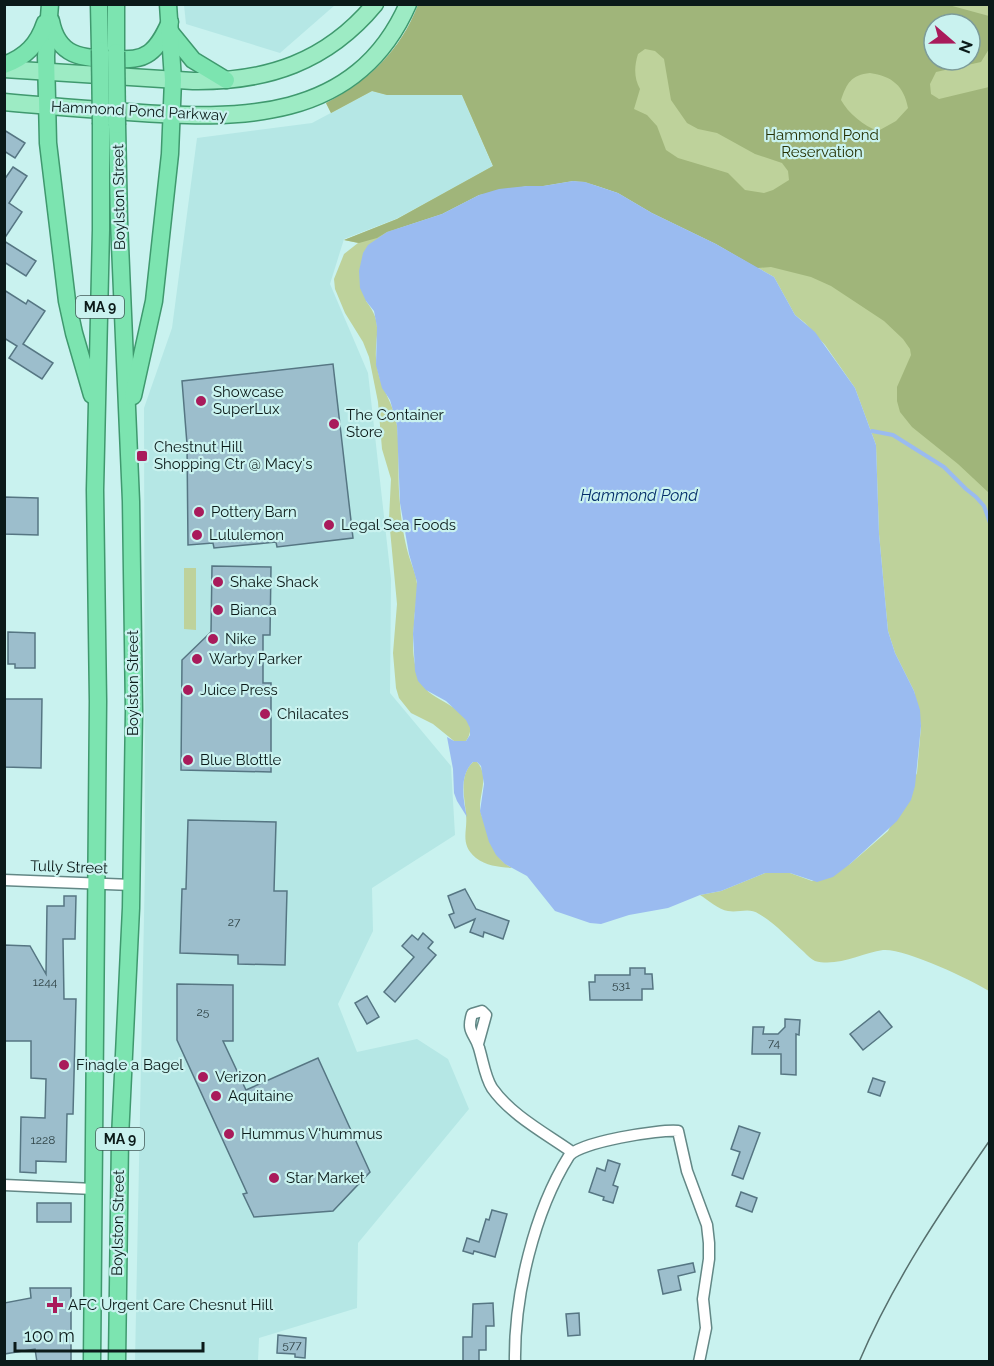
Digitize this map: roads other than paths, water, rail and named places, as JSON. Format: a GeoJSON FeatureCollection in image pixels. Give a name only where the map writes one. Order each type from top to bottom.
{"type":"FeatureCollection","features":[{"type":"Feature","properties":{"kind":"highway","name":"Boylston Street"},"geometry":{"type":"LineString","coordinates":[[92,1362],[98,700],[95,490],[101,230],[109,124],[108,51],[99,4]]}},
{"type":"Feature","properties":{"kind":"highway","name":"Boylston Street"},"geometry":{"type":"LineString","coordinates":[[108,51],[116,4]]}},
{"type":"Feature","properties":{"kind":"highway"},"geometry":{"type":"LineString","coordinates":[[128,421],[154,301],[172,116],[173,80],[168,4]]}},
{"type":"Feature","properties":{"kind":"highway"},"geometry":{"type":"LineString","coordinates":[[50,6],[54,32],[62,45],[74,55],[88,58],[126,60],[142,57],[159,43],[170,26]]}},
{"type":"Feature","properties":{"kind":"highway"},"geometry":{"type":"LineString","coordinates":[[4,67],[33,47],[41,34],[50,6]]}},
{"type":"Feature","properties":{"kind":"highway"},"geometry":{"type":"LineString","coordinates":[[50,6],[46,72],[48,142],[64,284],[74,333],[97,410]]}},
{"type":"Feature","properties":{"kind":"highway"},"geometry":{"type":"LineString","coordinates":[[170,26],[193,60],[226,80]]}},
{"type":"Feature","properties":{"kind":"highway","name":"Boylston Street"},"geometry":{"type":"LineString","coordinates":[[109,124],[119,221],[128,421],[134,664],[132,885],[120,1138],[117,1362]]}},
{"type":"Feature","properties":{"kind":"main road"},"geometry":{"type":"LineString","coordinates":[[4,67],[173,80],[226,80],[275,72],[310,58],[348,34],[375,4]]}},
{"type":"Feature","properties":{"kind":"main road","name":"Hammond Pond Parkway"},"geometry":{"type":"LineString","coordinates":[[4,102],[172,116],[224,116],[289,106],[327,93],[364,67],[393,33],[408,4]]}},
{"type":"Feature","properties":{"kind":"street","name":"Tully Street"},"geometry":{"type":"LineString","coordinates":[[4,880],[132,885]]}},
{"type":"Feature","properties":{"kind":"street"},"geometry":{"type":"LineString","coordinates":[[478,1044],[492,1087],[527,1121],[572,1152]]}},
{"type":"Feature","properties":{"kind":"street"},"geometry":{"type":"LineString","coordinates":[[515,1362],[516,1326],[522,1286],[535,1235],[551,1189],[572,1152],[641,1133],[678,1131],[687,1171],[707,1225],[709,1243],[708,1273],[703,1299],[706,1328],[699,1362]]}},
{"type":"Feature","properties":{"kind":"street"},"geometry":{"type":"LineString","coordinates":[[4,1185],[94,1189]]}},
{"type":"Feature","properties":{"kind":"water","name":"Hammond Pond"},"geometry":{"type":"Polygon","coordinates":[[[573,181],[585,182],[618,193],[774,277],[795,315],[815,332],[855,388],[876,445],[879,534],[888,631],[895,653],[914,691],[920,710],[921,726],[915,786],[911,800],[897,821],[833,877],[817,882],[790,873],[765,873],[721,891],[700,895],[668,908],[629,915],[601,924],[590,923],[555,911],[527,876],[505,864],[496,855],[489,842],[480,811],[484,784],[481,766],[477,762],[473,762],[469,767],[464,781],[463,796],[467,817],[454,793],[453,769],[447,737],[454,741],[466,741],[470,735],[470,728],[466,720],[446,701],[426,690],[418,681],[415,671],[413,634],[417,582],[409,554],[400,503],[397,425],[390,400],[382,388],[376,365],[377,327],[374,311],[360,288],[359,271],[363,253],[368,245],[387,232],[442,214],[479,195],[499,189],[573,181]]]}},
{"type":"Feature","properties":{"kind":"waterway"},"geometry":{"type":"LineString","coordinates":[[872,431],[893,435],[944,467],[984,506],[990,523]]}},
{"type":"Feature","properties":{"kind":"tram line"},"geometry":{"type":"LineString","coordinates":[[859,1362],[902,1275],[990,1140]]}},
{"type":"Feature","properties":{"kind":"place","name":"Showcase SuperLux"},"geometry":{"type":"Point","coordinates":[201,401]}},
{"type":"Feature","properties":{"kind":"place","name":"The Container Store"},"geometry":{"type":"Point","coordinates":[334,424]}},
{"type":"Feature","properties":{"kind":"place","name":"Chestnut Hill Shopping Ctr @ Macy's"},"geometry":{"type":"Point","coordinates":[142,456]}},
{"type":"Feature","properties":{"kind":"place","name":"Pottery Barn"},"geometry":{"type":"Point","coordinates":[199,512]}},
{"type":"Feature","properties":{"kind":"place","name":"Legal Sea Foods"},"geometry":{"type":"Point","coordinates":[329,525]}},
{"type":"Feature","properties":{"kind":"place","name":"Lululemon"},"geometry":{"type":"Point","coordinates":[197,535]}},
{"type":"Feature","properties":{"kind":"place","name":"Shake Shack"},"geometry":{"type":"Point","coordinates":[218,582]}},
{"type":"Feature","properties":{"kind":"place","name":"Bianca"},"geometry":{"type":"Point","coordinates":[218,610]}},
{"type":"Feature","properties":{"kind":"place","name":"Nike"},"geometry":{"type":"Point","coordinates":[213,639]}},
{"type":"Feature","properties":{"kind":"place","name":"Warby Parker"},"geometry":{"type":"Point","coordinates":[197,659]}},
{"type":"Feature","properties":{"kind":"place","name":"Juice Press"},"geometry":{"type":"Point","coordinates":[188,690]}},
{"type":"Feature","properties":{"kind":"place","name":"Chilacates"},"geometry":{"type":"Point","coordinates":[265,714]}},
{"type":"Feature","properties":{"kind":"place","name":"Blue Blottle"},"geometry":{"type":"Point","coordinates":[188,760]}},
{"type":"Feature","properties":{"kind":"place","name":"Finagle a Bagel"},"geometry":{"type":"Point","coordinates":[64,1065]}},
{"type":"Feature","properties":{"kind":"place","name":"Verizon"},"geometry":{"type":"Point","coordinates":[203,1077]}},
{"type":"Feature","properties":{"kind":"place","name":"Aquitaine"},"geometry":{"type":"Point","coordinates":[216,1096]}},
{"type":"Feature","properties":{"kind":"place","name":"Hummus V'hummus"},"geometry":{"type":"Point","coordinates":[229,1134]}},
{"type":"Feature","properties":{"kind":"place","name":"Star Market"},"geometry":{"type":"Point","coordinates":[274,1178]}},
{"type":"Feature","properties":{"kind":"place","name":"AFC Urgent Care Chesnut Hill"},"geometry":{"type":"Point","coordinates":[55,1305]}},
{"type":"Feature","properties":{"kind":"park label","name":"Hammond Pond Reservation"},"geometry":{"type":"Point","coordinates":[822,144]}}]}
